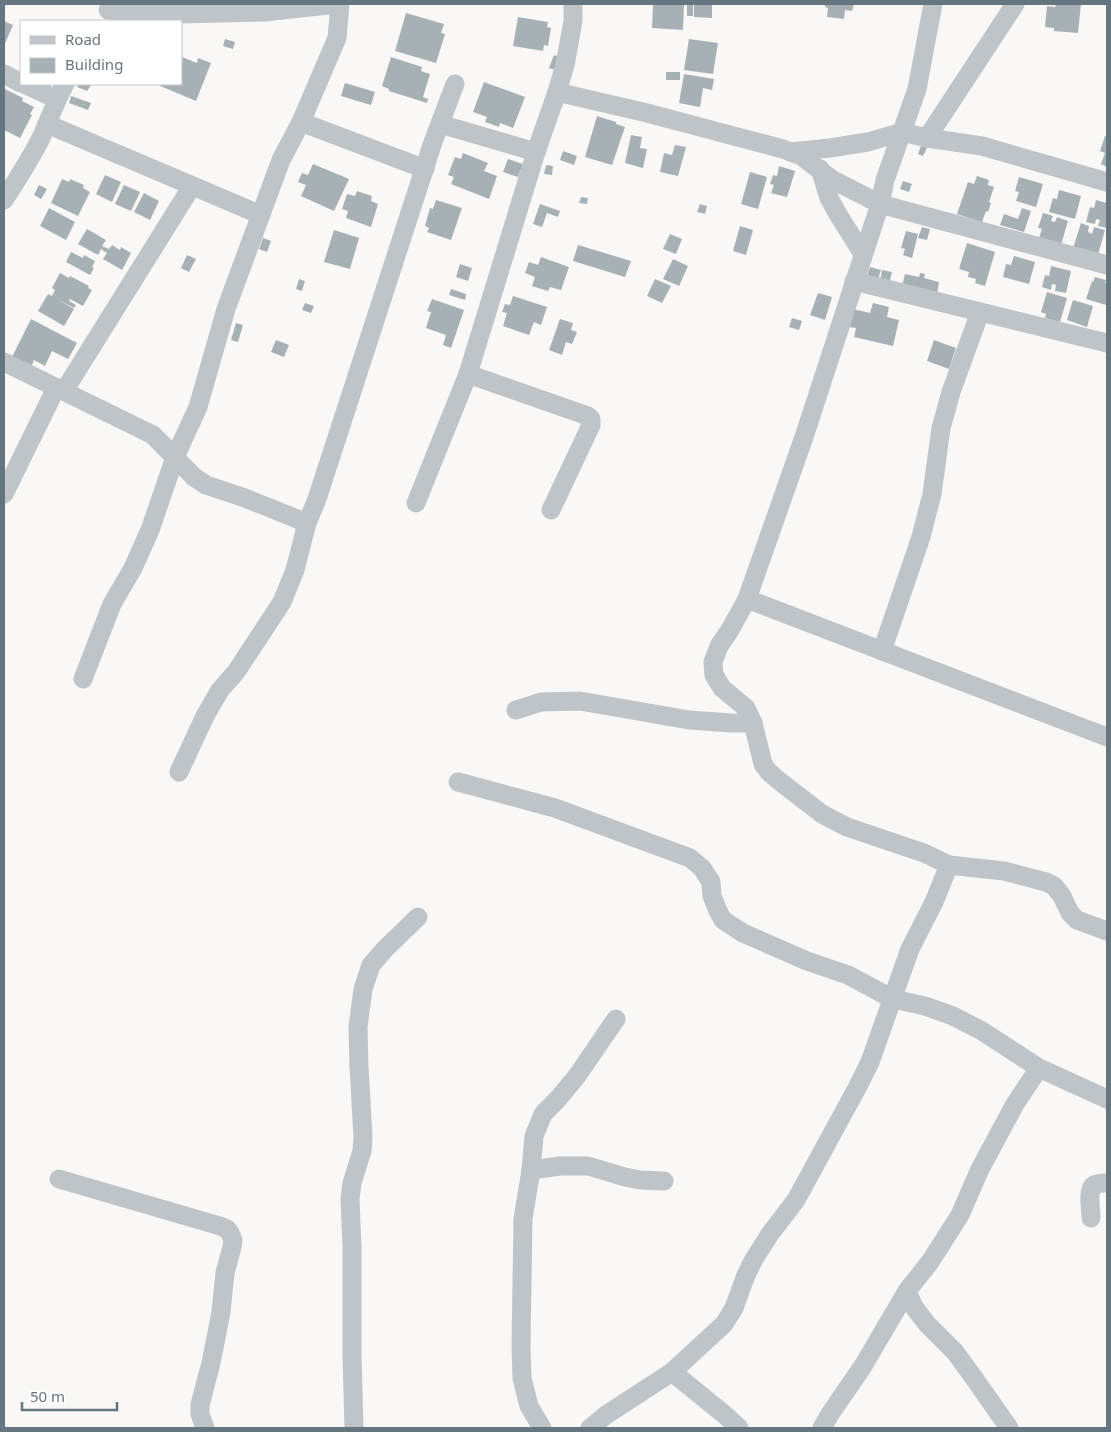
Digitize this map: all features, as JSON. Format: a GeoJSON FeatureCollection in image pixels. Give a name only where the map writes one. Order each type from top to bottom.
{"type":"FeatureCollection","features":[{"type":"Feature","properties":{"kind":"street"},"geometry":{"type":"LineString","coordinates":[[83,679],[112,604],[150,530],[176,457],[198,408],[226,309],[281,160],[301,122],[337,38],[329,4],[240,13],[108,12]]}},
{"type":"Feature","properties":{"kind":"street"},"geometry":{"type":"LineString","coordinates":[[416,503],[468,374],[536,152],[558,92],[572,21],[573,4]]}},
{"type":"Feature","properties":{"kind":"street"},"geometry":{"type":"LineString","coordinates":[[933,4],[917,88],[885,180],[880,204],[805,434],[747,599],[719,646],[713,662],[714,675],[722,688],[746,708],[753,724],[763,764],[768,771],[822,814],[847,827],[924,853],[949,865],[1004,870],[1046,882],[1054,886],[1077,920],[1107,931]]}},
{"type":"Feature","properties":{"kind":"street"},"geometry":{"type":"LineString","coordinates":[[927,138],[1015,4]]}},
{"type":"Feature","properties":{"kind":"street"},"geometry":{"type":"LineString","coordinates":[[4,74],[20,82]]}},
{"type":"Feature","properties":{"kind":"street"},"geometry":{"type":"LineString","coordinates":[[179,772],[205,716],[220,690],[236,672],[282,602],[295,570],[307,523],[317,498],[454,84]]}},
{"type":"Feature","properties":{"kind":"street"},"geometry":{"type":"LineString","coordinates":[[4,200],[41,138],[61,92],[31,85]]}},
{"type":"Feature","properties":{"kind":"street"},"geometry":{"type":"LineString","coordinates":[[558,92],[647,113],[790,152],[801,156],[833,180],[880,204],[1107,265]]}},
{"type":"Feature","properties":{"kind":"street"},"geometry":{"type":"LineString","coordinates":[[301,122],[425,169]]}},
{"type":"Feature","properties":{"kind":"street"},"geometry":{"type":"LineString","coordinates":[[47,124],[261,215]]}},
{"type":"Feature","properties":{"kind":"street"},"geometry":{"type":"LineString","coordinates":[[440,124],[536,152]]}},
{"type":"Feature","properties":{"kind":"street"},"geometry":{"type":"LineString","coordinates":[[790,152],[859,144],[902,132],[927,138],[982,146],[1107,182]]}},
{"type":"Feature","properties":{"kind":"street"},"geometry":{"type":"LineString","coordinates":[[820,169],[830,198],[839,216],[863,254]]}},
{"type":"Feature","properties":{"kind":"street"},"geometry":{"type":"LineString","coordinates":[[4,494],[60,389],[192,186]]}},
{"type":"Feature","properties":{"kind":"street"},"geometry":{"type":"LineString","coordinates":[[854,281],[1107,343]]}},
{"type":"Feature","properties":{"kind":"street"},"geometry":{"type":"LineString","coordinates":[[882,652],[921,537],[932,494],[941,428],[951,392],[980,312]]}},
{"type":"Feature","properties":{"kind":"street"},"geometry":{"type":"LineString","coordinates":[[4,362],[154,436],[194,478],[206,485],[245,498],[307,523]]}},
{"type":"Feature","properties":{"kind":"street"},"geometry":{"type":"LineString","coordinates":[[468,374],[588,416],[591,419],[591,425],[551,510]]}},
{"type":"Feature","properties":{"kind":"street"},"geometry":{"type":"LineString","coordinates":[[747,599],[1107,737]]}},
{"type":"Feature","properties":{"kind":"street"},"geometry":{"type":"LineString","coordinates":[[516,710],[541,702],[580,701],[690,720],[753,724]]}},
{"type":"Feature","properties":{"kind":"street"},"geometry":{"type":"LineString","coordinates":[[458,782],[555,808],[690,858],[702,868],[712,882],[712,896],[723,920],[744,933],[807,961],[848,975],[893,999],[925,1006],[953,1016],[982,1031],[1039,1068],[1107,1099]]}},
{"type":"Feature","properties":{"kind":"street"},"geometry":{"type":"LineString","coordinates":[[590,1428],[606,1415],[672,1372],[724,1324],[734,1308],[746,1275],[754,1260],[770,1234],[796,1200],[858,1088],[870,1062],[910,950],[934,902],[949,865]]}},
{"type":"Feature","properties":{"kind":"street"},"geometry":{"type":"LineString","coordinates":[[354,1428],[350,1199],[352,1183],[362,1151],[363,1138],[358,1027],[363,989],[371,965],[418,917]]}},
{"type":"Feature","properties":{"kind":"street"},"geometry":{"type":"LineString","coordinates":[[542,1428],[529,1406],[522,1378],[521,1346],[523,1219],[534,1136],[543,1114],[577,1076],[616,1019]]}},
{"type":"Feature","properties":{"kind":"street"},"geometry":{"type":"LineString","coordinates":[[822,1428],[863,1366],[907,1291],[930,1262],[960,1215],[980,1169],[1015,1104],[1039,1068]]}},
{"type":"Feature","properties":{"kind":"street"},"geometry":{"type":"LineString","coordinates":[[531,1170],[560,1166],[588,1166],[640,1180],[664,1181]]}},
{"type":"Feature","properties":{"kind":"street"},"geometry":{"type":"LineString","coordinates":[[59,1180],[220,1226],[227,1229],[230,1233],[232,1247],[225,1273],[221,1312],[211,1364],[200,1405],[200,1414],[205,1428]]}},
{"type":"Feature","properties":{"kind":"street"},"geometry":{"type":"LineString","coordinates":[[1091,1218],[1091,1187],[1107,1183]]}},
{"type":"Feature","properties":{"kind":"street"},"geometry":{"type":"LineString","coordinates":[[907,1291],[914,1307],[927,1324],[946,1342],[1009,1428]]}},
{"type":"Feature","properties":{"kind":"street"},"geometry":{"type":"LineString","coordinates":[[672,1372],[739,1428]]}},
{"type":"Feature","properties":{"kind":"building"},"geometry":{"type":"Polygon","coordinates":[[[653,4],[684,4],[683,30],[652,28],[653,4]]]}},
{"type":"Feature","properties":{"kind":"building"},"geometry":{"type":"Polygon","coordinates":[[[687,4],[693,4],[693,16],[687,16],[687,4]]]}},
{"type":"Feature","properties":{"kind":"building"},"geometry":{"type":"Polygon","coordinates":[[[694,4],[712,5],[712,18],[694,17],[694,4]]]}},
{"type":"Feature","properties":{"kind":"building"},"geometry":{"type":"Polygon","coordinates":[[[825,4],[854,4],[852,11],[845,10],[844,19],[827,17],[828,8],[825,7],[825,4]]]}},
{"type":"Feature","properties":{"kind":"building"},"geometry":{"type":"Polygon","coordinates":[[[1056,4],[1081,4],[1078,33],[1054,31],[1054,28],[1045,27],[1047,6],[1055,7],[1056,4]]]}},
{"type":"Feature","properties":{"kind":"building"},"geometry":{"type":"Polygon","coordinates":[[[406,13],[444,24],[441,33],[445,34],[436,63],[395,51],[406,13]]]}},
{"type":"Feature","properties":{"kind":"building"},"geometry":{"type":"Polygon","coordinates":[[[518,17],[548,22],[547,27],[551,28],[548,46],[544,45],[543,51],[513,46],[518,17]]]}},
{"type":"Feature","properties":{"kind":"building"},"geometry":{"type":"Polygon","coordinates":[[[4,21],[13,25],[4,46],[4,21]]]}},
{"type":"Feature","properties":{"kind":"building"},"geometry":{"type":"Polygon","coordinates":[[[225,39],[235,42],[233,49],[223,46],[225,39]]]}},
{"type":"Feature","properties":{"kind":"building"},"geometry":{"type":"Polygon","coordinates":[[[689,39],[718,43],[713,74],[684,70],[689,39]]]}},
{"type":"Feature","properties":{"kind":"building"},"geometry":{"type":"Polygon","coordinates":[[[554,55],[563,58],[558,71],[549,68],[554,55]]]}},
{"type":"Feature","properties":{"kind":"building"},"geometry":{"type":"Polygon","coordinates":[[[182,57],[197,63],[198,58],[211,63],[196,101],[160,86],[182,85],[182,57]]]}},
{"type":"Feature","properties":{"kind":"building"},"geometry":{"type":"Polygon","coordinates":[[[391,57],[422,67],[421,71],[430,74],[423,97],[428,99],[427,103],[389,91],[389,89],[382,86],[391,57]]]}},
{"type":"Feature","properties":{"kind":"building"},"geometry":{"type":"Polygon","coordinates":[[[666,72],[680,72],[680,80],[666,80],[666,72]]]}},
{"type":"Feature","properties":{"kind":"building"},"geometry":{"type":"Polygon","coordinates":[[[684,74],[714,79],[712,90],[703,88],[700,107],[679,103],[684,74]]]}},
{"type":"Feature","properties":{"kind":"building"},"geometry":{"type":"Polygon","coordinates":[[[484,82],[525,97],[513,128],[500,123],[499,127],[485,122],[487,117],[473,112],[484,82]]]}},
{"type":"Feature","properties":{"kind":"building"},"geometry":{"type":"Polygon","coordinates":[[[345,83],[375,92],[371,105],[341,96],[345,83]]]}},
{"type":"Feature","properties":{"kind":"building"},"geometry":{"type":"Polygon","coordinates":[[[78,85],[91,85],[87,91],[77,87],[78,85]]]}},
{"type":"Feature","properties":{"kind":"building"},"geometry":{"type":"Polygon","coordinates":[[[5,89],[23,98],[22,101],[34,107],[20,138],[4,130],[5,89]]]}},
{"type":"Feature","properties":{"kind":"building"},"geometry":{"type":"Polygon","coordinates":[[[71,96],[91,103],[88,110],[69,103],[71,96]]]}},
{"type":"Feature","properties":{"kind":"building"},"geometry":{"type":"Polygon","coordinates":[[[597,116],[625,127],[612,165],[585,157],[597,116]]]}},
{"type":"Feature","properties":{"kind":"building"},"geometry":{"type":"Polygon","coordinates":[[[631,135],[642,137],[640,148],[647,149],[643,168],[625,163],[631,135]]]}},
{"type":"Feature","properties":{"kind":"building"},"geometry":{"type":"Polygon","coordinates":[[[1105,136],[1107,136],[1107,167],[1101,164],[1105,153],[1100,151],[1105,136]]]}},
{"type":"Feature","properties":{"kind":"building"},"geometry":{"type":"Polygon","coordinates":[[[675,145],[686,147],[678,176],[660,172],[664,153],[672,155],[675,145]]]}},
{"type":"Feature","properties":{"kind":"building"},"geometry":{"type":"Polygon","coordinates":[[[921,146],[927,148],[923,156],[918,154],[921,146]]]}},
{"type":"Feature","properties":{"kind":"building"},"geometry":{"type":"Polygon","coordinates":[[[563,151],[577,156],[574,165],[560,160],[563,151]]]}},
{"type":"Feature","properties":{"kind":"building"},"geometry":{"type":"Polygon","coordinates":[[[463,153],[488,163],[484,171],[497,176],[489,199],[451,184],[454,177],[448,175],[455,157],[461,159],[463,153]]]}},
{"type":"Feature","properties":{"kind":"building"},"geometry":{"type":"Polygon","coordinates":[[[508,159],[523,164],[518,177],[503,172],[508,159]]]}},
{"type":"Feature","properties":{"kind":"building"},"geometry":{"type":"Polygon","coordinates":[[[313,164],[349,179],[334,211],[301,196],[306,185],[298,182],[302,173],[308,175],[313,164]]]}},
{"type":"Feature","properties":{"kind":"building"},"geometry":{"type":"Polygon","coordinates":[[[546,165],[553,166],[552,175],[544,174],[546,165]]]}},
{"type":"Feature","properties":{"kind":"building"},"geometry":{"type":"Polygon","coordinates":[[[779,166],[795,171],[787,197],[771,193],[774,185],[770,184],[773,175],[777,176],[779,166]]]}},
{"type":"Feature","properties":{"kind":"building"},"geometry":{"type":"Polygon","coordinates":[[[750,172],[767,177],[758,209],[741,204],[750,172]]]}},
{"type":"Feature","properties":{"kind":"building"},"geometry":{"type":"Polygon","coordinates":[[[105,175],[121,182],[112,202],[96,194],[105,175]]]}},
{"type":"Feature","properties":{"kind":"building"},"geometry":{"type":"Polygon","coordinates":[[[977,176],[989,180],[988,185],[994,187],[988,212],[986,211],[982,222],[957,214],[968,182],[974,184],[977,176]]]}},
{"type":"Feature","properties":{"kind":"building"},"geometry":{"type":"Polygon","coordinates":[[[1019,177],[1043,184],[1036,207],[1016,201],[1019,192],[1015,191],[1019,177]]]}},
{"type":"Feature","properties":{"kind":"building"},"geometry":{"type":"Polygon","coordinates":[[[62,179],[69,182],[70,179],[84,185],[83,188],[90,192],[78,216],[51,203],[62,179]]]}},
{"type":"Feature","properties":{"kind":"building"},"geometry":{"type":"Polygon","coordinates":[[[903,181],[912,184],[909,192],[900,189],[903,181]]]}},
{"type":"Feature","properties":{"kind":"building"},"geometry":{"type":"Polygon","coordinates":[[[39,185],[47,189],[41,199],[34,195],[39,185]]]}},
{"type":"Feature","properties":{"kind":"building"},"geometry":{"type":"Polygon","coordinates":[[[124,185],[140,192],[131,211],[115,204],[124,185]]]}},
{"type":"Feature","properties":{"kind":"building"},"geometry":{"type":"Polygon","coordinates":[[[1059,190],[1081,196],[1075,219],[1049,212],[1053,198],[1057,199],[1059,190]]]}},
{"type":"Feature","properties":{"kind":"building"},"geometry":{"type":"Polygon","coordinates":[[[357,191],[372,196],[371,201],[378,204],[371,227],[346,218],[348,211],[342,209],[347,194],[355,196],[357,191]]]}},
{"type":"Feature","properties":{"kind":"building"},"geometry":{"type":"Polygon","coordinates":[[[144,193],[159,201],[150,220],[134,212],[144,193]]]}},
{"type":"Feature","properties":{"kind":"building"},"geometry":{"type":"Polygon","coordinates":[[[581,197],[588,198],[587,204],[579,203],[581,197]]]}},
{"type":"Feature","properties":{"kind":"building"},"geometry":{"type":"Polygon","coordinates":[[[436,200],[462,208],[451,240],[427,232],[429,228],[425,226],[430,208],[433,209],[436,200]]]}},
{"type":"Feature","properties":{"kind":"building"},"geometry":{"type":"Polygon","coordinates":[[[1096,200],[1107,203],[1107,228],[1098,226],[1100,220],[1096,219],[1095,224],[1086,222],[1090,207],[1094,208],[1096,200]]]}},
{"type":"Feature","properties":{"kind":"building"},"geometry":{"type":"Polygon","coordinates":[[[540,204],[560,211],[558,217],[547,213],[542,227],[533,224],[540,204]]]}},
{"type":"Feature","properties":{"kind":"building"},"geometry":{"type":"Polygon","coordinates":[[[700,204],[707,206],[705,214],[697,212],[700,204]]]}},
{"type":"Feature","properties":{"kind":"building"},"geometry":{"type":"Polygon","coordinates":[[[49,208],[75,222],[66,240],[40,226],[49,208]]]}},
{"type":"Feature","properties":{"kind":"building"},"geometry":{"type":"Polygon","coordinates":[[[1022,208],[1031,211],[1024,232],[1000,225],[1004,214],[1018,219],[1022,208]]]}},
{"type":"Feature","properties":{"kind":"building"},"geometry":{"type":"Polygon","coordinates":[[[1043,213],[1053,216],[1051,221],[1055,222],[1057,217],[1068,221],[1061,245],[1039,238],[1042,229],[1038,228],[1043,213]]]}},
{"type":"Feature","properties":{"kind":"building"},"geometry":{"type":"Polygon","coordinates":[[[1081,223],[1089,226],[1088,232],[1092,234],[1094,227],[1105,230],[1098,255],[1073,248],[1081,223]]]}},
{"type":"Feature","properties":{"kind":"building"},"geometry":{"type":"Polygon","coordinates":[[[740,226],[753,230],[746,255],[733,251],[740,226]]]}},
{"type":"Feature","properties":{"kind":"building"},"geometry":{"type":"Polygon","coordinates":[[[922,227],[930,229],[927,240],[918,238],[922,227]]]}},
{"type":"Feature","properties":{"kind":"building"},"geometry":{"type":"Polygon","coordinates":[[[87,229],[106,240],[102,246],[109,249],[112,245],[120,250],[121,247],[131,253],[122,270],[103,259],[107,253],[101,249],[98,255],[78,244],[87,229]]]}},
{"type":"Feature","properties":{"kind":"building"},"geometry":{"type":"Polygon","coordinates":[[[334,230],[359,238],[350,269],[324,262],[334,230]]]}},
{"type":"Feature","properties":{"kind":"building"},"geometry":{"type":"Polygon","coordinates":[[[906,231],[918,234],[912,258],[903,255],[905,249],[901,248],[906,231]]]}},
{"type":"Feature","properties":{"kind":"building"},"geometry":{"type":"Polygon","coordinates":[[[670,234],[682,239],[676,254],[663,249],[670,234]]]}},
{"type":"Feature","properties":{"kind":"building"},"geometry":{"type":"Polygon","coordinates":[[[263,238],[271,241],[267,252],[259,249],[263,238]]]}},
{"type":"Feature","properties":{"kind":"building"},"geometry":{"type":"Polygon","coordinates":[[[967,243],[995,252],[985,286],[975,283],[976,279],[968,277],[969,272],[959,269],[967,243]]]}},
{"type":"Feature","properties":{"kind":"building"},"geometry":{"type":"Polygon","coordinates":[[[578,245],[631,261],[625,277],[573,261],[578,245]]]}},
{"type":"Feature","properties":{"kind":"building"},"geometry":{"type":"Polygon","coordinates":[[[71,252],[83,258],[84,255],[95,261],[90,275],[66,262],[71,252]]]}},
{"type":"Feature","properties":{"kind":"building"},"geometry":{"type":"Polygon","coordinates":[[[187,255],[196,259],[189,272],[181,268],[187,255]]]}},
{"type":"Feature","properties":{"kind":"building"},"geometry":{"type":"Polygon","coordinates":[[[1014,256],[1035,262],[1029,284],[1003,277],[1006,264],[1011,265],[1014,256]]]}},
{"type":"Feature","properties":{"kind":"building"},"geometry":{"type":"Polygon","coordinates":[[[541,257],[569,267],[561,290],[550,287],[548,291],[532,286],[535,277],[525,273],[529,262],[538,265],[541,257]]]}},
{"type":"Feature","properties":{"kind":"building"},"geometry":{"type":"Polygon","coordinates":[[[673,259],[688,266],[679,286],[663,279],[673,259]]]}},
{"type":"Feature","properties":{"kind":"building"},"geometry":{"type":"Polygon","coordinates":[[[460,264],[472,268],[468,281],[456,277],[460,264]]]}},
{"type":"Feature","properties":{"kind":"building"},"geometry":{"type":"Polygon","coordinates":[[[1051,266],[1071,271],[1066,293],[1055,291],[1056,285],[1052,284],[1051,290],[1042,287],[1045,275],[1049,276],[1051,266]]]}},
{"type":"Feature","properties":{"kind":"building"},"geometry":{"type":"Polygon","coordinates":[[[870,267],[881,270],[877,282],[866,279],[870,267]]]}},
{"type":"Feature","properties":{"kind":"building"},"geometry":{"type":"Polygon","coordinates":[[[882,270],[892,272],[889,284],[880,282],[882,270]]]}},
{"type":"Feature","properties":{"kind":"building"},"geometry":{"type":"Polygon","coordinates":[[[60,273],[89,286],[88,288],[92,290],[83,306],[70,299],[69,301],[76,305],[74,308],[57,299],[74,309],[64,326],[38,311],[48,294],[52,296],[55,290],[52,288],[60,273]]]}},
{"type":"Feature","properties":{"kind":"building"},"geometry":{"type":"Polygon","coordinates":[[[920,273],[925,274],[924,278],[939,282],[937,294],[902,287],[905,274],[919,277],[920,273]]]}},
{"type":"Feature","properties":{"kind":"building"},"geometry":{"type":"Polygon","coordinates":[[[1095,277],[1106,280],[1106,305],[1086,299],[1095,277]]]}},
{"type":"Feature","properties":{"kind":"building"},"geometry":{"type":"Polygon","coordinates":[[[299,279],[305,281],[302,291],[296,289],[299,279]]]}},
{"type":"Feature","properties":{"kind":"building"},"geometry":{"type":"Polygon","coordinates":[[[655,279],[671,286],[662,303],[647,296],[655,279]]]}},
{"type":"Feature","properties":{"kind":"building"},"geometry":{"type":"Polygon","coordinates":[[[451,289],[466,294],[465,300],[449,295],[451,289]]]}},
{"type":"Feature","properties":{"kind":"building"},"geometry":{"type":"Polygon","coordinates":[[[1047,292],[1067,298],[1060,322],[1045,318],[1046,314],[1041,312],[1047,292]]]}},
{"type":"Feature","properties":{"kind":"building"},"geometry":{"type":"Polygon","coordinates":[[[818,293],[832,297],[825,320],[810,315],[818,293]]]}},
{"type":"Feature","properties":{"kind":"building"},"geometry":{"type":"Polygon","coordinates":[[[513,296],[547,307],[541,325],[534,322],[529,335],[503,326],[507,313],[502,312],[505,304],[510,305],[513,296]]]}},
{"type":"Feature","properties":{"kind":"building"},"geometry":{"type":"Polygon","coordinates":[[[432,299],[464,310],[451,348],[443,345],[446,335],[426,328],[431,312],[427,311],[432,299]]]}},
{"type":"Feature","properties":{"kind":"building"},"geometry":{"type":"Polygon","coordinates":[[[1073,300],[1093,306],[1087,327],[1067,320],[1073,300]]]}},
{"type":"Feature","properties":{"kind":"building"},"geometry":{"type":"Polygon","coordinates":[[[305,303],[314,306],[311,313],[302,310],[305,303]]]}},
{"type":"Feature","properties":{"kind":"building"},"geometry":{"type":"Polygon","coordinates":[[[873,303],[889,307],[887,317],[899,320],[893,346],[854,337],[856,328],[849,327],[853,309],[870,313],[873,303]]]}},
{"type":"Feature","properties":{"kind":"building"},"geometry":{"type":"Polygon","coordinates":[[[792,318],[802,321],[799,330],[789,327],[792,318]]]}},
{"type":"Feature","properties":{"kind":"building"},"geometry":{"type":"Polygon","coordinates":[[[31,319],[77,343],[68,359],[52,351],[45,366],[34,360],[31,367],[12,357],[31,319]]]}},
{"type":"Feature","properties":{"kind":"building"},"geometry":{"type":"Polygon","coordinates":[[[560,319],[573,323],[571,330],[577,332],[572,344],[566,342],[562,355],[549,350],[560,319]]]}},
{"type":"Feature","properties":{"kind":"building"},"geometry":{"type":"Polygon","coordinates":[[[236,323],[243,325],[238,342],[231,340],[236,323]]]}},
{"type":"Feature","properties":{"kind":"building"},"geometry":{"type":"Polygon","coordinates":[[[276,340],[289,345],[284,357],[271,352],[276,340]]]}},
{"type":"Feature","properties":{"kind":"building"},"geometry":{"type":"Polygon","coordinates":[[[934,340],[956,348],[949,369],[927,361],[934,340]]]}}]}
